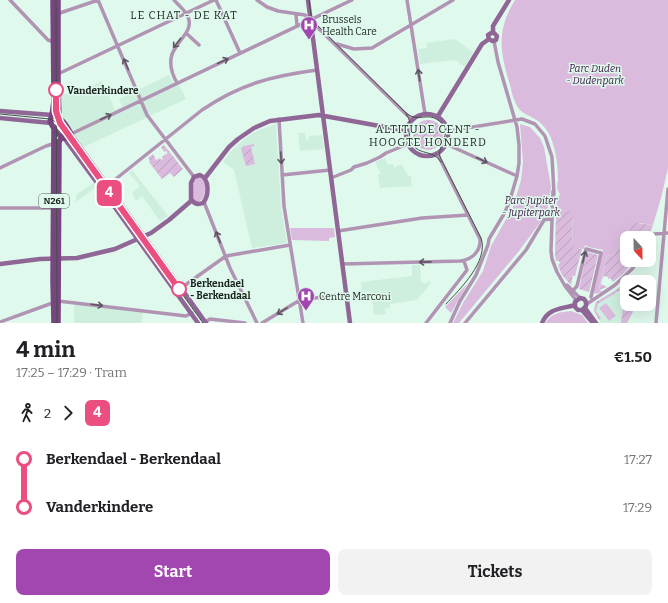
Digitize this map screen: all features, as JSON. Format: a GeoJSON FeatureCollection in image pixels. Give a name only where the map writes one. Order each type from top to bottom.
{"type":"FeatureCollection","features":[{"type":"Feature","properties":{"kind":"main road"},"geometry":{"type":"LineString","coordinates":[[53,0],[56,14]]}},
{"type":"Feature","properties":{"kind":"main road"},"geometry":{"type":"LineString","coordinates":[[58,0],[56,14],[56,74],[60,118],[107,186],[206,322]]}},
{"type":"Feature","properties":{"kind":"main road"},"geometry":{"type":"LineString","coordinates":[[308,0],[350,323]]}},
{"type":"Feature","properties":{"kind":"main road"},"geometry":{"type":"LineString","coordinates":[[438,116],[482,44],[489,39],[488,35],[493,32],[494,26],[509,0]]}},
{"type":"Feature","properties":{"kind":"main road"},"geometry":{"type":"LineString","coordinates":[[489,39],[494,41],[497,36],[493,32]]}},
{"type":"Feature","properties":{"kind":"main road"},"geometry":{"type":"LineString","coordinates":[[56,74],[52,116],[50,120],[52,125],[67,140],[198,323]]}},
{"type":"Feature","properties":{"kind":"main road"},"geometry":{"type":"LineString","coordinates":[[0,111],[60,118]]}},
{"type":"Feature","properties":{"kind":"main road"},"geometry":{"type":"LineString","coordinates":[[425,114],[438,116],[445,123],[448,131],[446,144],[437,154],[428,156],[420,155],[408,144],[406,131],[412,120],[417,116],[425,114]]}},
{"type":"Feature","properties":{"kind":"main road"},"geometry":{"type":"LineString","coordinates":[[205,178],[229,147],[238,139],[259,126],[278,119],[323,115],[406,131]]}},
{"type":"Feature","properties":{"kind":"main road"},"geometry":{"type":"LineString","coordinates":[[0,118],[52,125]]}},
{"type":"Feature","properties":{"kind":"main road","name":"N261"},"geometry":{"type":"LineString","coordinates":[[52,125],[56,143],[56,302],[54,323]]}},
{"type":"Feature","properties":{"kind":"main road"},"geometry":{"type":"LineString","coordinates":[[56,143],[61,138],[68,138],[71,134]]}},
{"type":"Feature","properties":{"kind":"main road"},"geometry":{"type":"LineString","coordinates":[[200,175],[205,178],[207,184],[206,198],[204,202],[197,204],[191,200],[190,197],[191,181],[194,177],[200,175]]}},
{"type":"Feature","properties":{"kind":"main road"},"geometry":{"type":"LineString","coordinates":[[0,264],[56,258],[77,258],[116,250],[138,240],[165,223],[191,200]]}},
{"type":"Feature","properties":{"kind":"main road"},"geometry":{"type":"LineString","coordinates":[[578,301],[577,309],[585,307]]}},
{"type":"Feature","properties":{"kind":"main road"},"geometry":{"type":"LineString","coordinates":[[578,301],[585,307],[596,323]]}},
{"type":"Feature","properties":{"kind":"main road"},"geometry":{"type":"LineString","coordinates":[[542,323],[545,317],[552,311],[578,301]]}},
{"type":"Feature","properties":{"kind":"main road","name":"N261"},"geometry":{"type":"LineString","coordinates":[[56,302],[58,323]]}},
{"type":"Feature","properties":{"kind":"main road"},"geometry":{"type":"LineString","coordinates":[[585,307],[593,323]]}},
{"type":"Feature","properties":{"kind":"street"},"geometry":{"type":"LineString","coordinates":[[10,0],[48,40],[56,42]]}},
{"type":"Feature","properties":{"kind":"street"},"geometry":{"type":"LineString","coordinates":[[56,14],[98,0],[147,115],[194,177]]}},
{"type":"Feature","properties":{"kind":"street"},"geometry":{"type":"LineString","coordinates":[[174,0],[188,16],[190,26],[173,49],[171,57],[171,68],[177,83]]}},
{"type":"Feature","properties":{"kind":"street"},"geometry":{"type":"LineString","coordinates":[[56,74],[215,0],[240,53]]}},
{"type":"Feature","properties":{"kind":"street"},"geometry":{"type":"LineString","coordinates":[[257,0],[267,7],[278,11],[296,15],[305,15],[412,120]]}},
{"type":"Feature","properties":{"kind":"street"},"geometry":{"type":"LineString","coordinates":[[71,134],[352,0]]}},
{"type":"Feature","properties":{"kind":"street"},"geometry":{"type":"LineString","coordinates":[[407,0],[425,114]]}},
{"type":"Feature","properties":{"kind":"street"},"geometry":{"type":"LineString","coordinates":[[334,43],[354,49],[372,48],[453,0]]}},
{"type":"Feature","properties":{"kind":"street"},"geometry":{"type":"LineString","coordinates":[[296,15],[297,25]]}},
{"type":"Feature","properties":{"kind":"street"},"geometry":{"type":"LineString","coordinates":[[186,33],[199,45]]}},
{"type":"Feature","properties":{"kind":"street"},"geometry":{"type":"LineString","coordinates":[[450,323],[460,301],[476,275],[488,245],[509,203],[517,176],[519,145],[516,120],[498,62],[494,41]]}},
{"type":"Feature","properties":{"kind":"street"},"geometry":{"type":"LineString","coordinates":[[348,56],[354,49]]}},
{"type":"Feature","properties":{"kind":"street"},"geometry":{"type":"LineString","coordinates":[[107,186],[202,110],[234,92],[272,77],[317,70]]}},
{"type":"Feature","properties":{"kind":"street"},"geometry":{"type":"LineString","coordinates":[[278,119],[284,206],[303,323]]}},
{"type":"Feature","properties":{"kind":"street"},"geometry":{"type":"LineString","coordinates":[[448,131],[522,119],[532,122],[538,126],[544,133],[552,157],[554,201],[552,206],[551,255],[554,267],[563,282],[578,301],[601,295]]}},
{"type":"Feature","properties":{"kind":"street"},"geometry":{"type":"LineString","coordinates":[[0,168],[56,143]]}},
{"type":"Feature","properties":{"kind":"street"},"geometry":{"type":"LineString","coordinates":[[331,178],[408,144]]}},
{"type":"Feature","properties":{"kind":"street"},"geometry":{"type":"LineString","coordinates":[[446,144],[517,176]]}},
{"type":"Feature","properties":{"kind":"street"},"geometry":{"type":"LineString","coordinates":[[342,264],[464,261],[477,252],[480,239],[437,154]]}},
{"type":"Feature","properties":{"kind":"street"},"geometry":{"type":"LineString","coordinates":[[282,175],[330,170]]}},
{"type":"Feature","properties":{"kind":"street"},"geometry":{"type":"LineString","coordinates":[[656,323],[662,255],[666,233],[668,189]]}},
{"type":"Feature","properties":{"kind":"street"},"geometry":{"type":"LineString","coordinates":[[204,202],[226,256],[257,323]]}},
{"type":"Feature","properties":{"kind":"street"},"geometry":{"type":"LineString","coordinates":[[0,208],[56,208]]}},
{"type":"Feature","properties":{"kind":"street"},"geometry":{"type":"LineString","coordinates":[[338,231],[422,218],[468,215]]}},
{"type":"Feature","properties":{"kind":"street"},"geometry":{"type":"LineString","coordinates":[[466,323],[526,250],[544,220],[552,218]]}},
{"type":"Feature","properties":{"kind":"street"},"geometry":{"type":"LineString","coordinates":[[656,234],[666,233]]}},
{"type":"Feature","properties":{"kind":"street"},"geometry":{"type":"LineString","coordinates":[[181,288],[226,256],[290,245]]}},
{"type":"Feature","properties":{"kind":"street"},"geometry":{"type":"LineString","coordinates":[[572,292],[577,286],[586,250],[601,253],[591,297]]}},
{"type":"Feature","properties":{"kind":"street"},"geometry":{"type":"LineString","coordinates":[[662,255],[667,256]]}},
{"type":"Feature","properties":{"kind":"street"},"geometry":{"type":"LineString","coordinates":[[426,323],[467,270],[464,261]]}},
{"type":"Feature","properties":{"kind":"street"},"geometry":{"type":"LineString","coordinates":[[585,307],[615,286],[634,267]]}},
{"type":"Feature","properties":{"kind":"street"},"geometry":{"type":"LineString","coordinates":[[262,323],[300,300],[346,294]]}},
{"type":"Feature","properties":{"kind":"street"},"geometry":{"type":"LineString","coordinates":[[0,322],[56,302],[186,316],[192,313]]}},
{"type":"Feature","properties":{"kind":"street"},"geometry":{"type":"LineString","coordinates":[[206,322],[210,319],[245,323]]}},
{"type":"Feature","properties":{"kind":"shaded area"},"geometry":{"type":"Polygon","coordinates":[[[455,39],[473,52],[465,67],[455,60],[420,64],[418,49],[427,48],[426,43],[455,39]]]}},
{"type":"Feature","properties":{"kind":"shaded area"},"geometry":{"type":"Polygon","coordinates":[[[169,75],[174,84],[178,83],[186,99],[84,147],[60,116],[60,94],[75,94],[102,81],[115,110],[122,106],[119,99],[169,75]]]}},
{"type":"Feature","properties":{"kind":"shaded area"},"geometry":{"type":"Polygon","coordinates":[[[276,124],[281,207],[287,243],[252,248],[234,170],[223,162],[231,151],[244,139],[256,131],[276,124]]]}},
{"type":"Feature","properties":{"kind":"shaded area"},"geometry":{"type":"Polygon","coordinates":[[[298,133],[305,133],[306,140],[309,139],[309,136],[322,135],[324,149],[300,151],[298,133]]]}},
{"type":"Feature","properties":{"kind":"shaded area"},"geometry":{"type":"Polygon","coordinates":[[[385,158],[388,165],[393,164],[394,168],[402,164],[408,176],[411,176],[412,186],[380,188],[378,175],[381,174],[375,162],[385,158]]]}},
{"type":"Feature","properties":{"kind":"shaded area"},"geometry":{"type":"Polygon","coordinates":[[[132,170],[168,216],[160,221],[142,196],[136,201],[132,193],[140,186],[129,173],[132,170]]]}},
{"type":"Feature","properties":{"kind":"shaded area"},"geometry":{"type":"Polygon","coordinates":[[[93,183],[97,187],[76,202],[76,195],[93,183]]]}},
{"type":"Feature","properties":{"kind":"shaded area"},"geometry":{"type":"Polygon","coordinates":[[[412,265],[420,265],[421,282],[426,283],[429,281],[431,283],[417,300],[390,304],[390,308],[385,309],[386,314],[374,315],[371,291],[362,292],[361,282],[412,276],[412,265]]]}},
{"type":"Feature","properties":{"kind":"shaded area"},"geometry":{"type":"Polygon","coordinates":[[[620,286],[620,311],[633,311],[627,323],[601,323],[594,311],[595,303],[620,286]]]}},
{"type":"Feature","properties":{"kind":"shaded area"},"geometry":{"type":"Polygon","coordinates":[[[74,304],[143,312],[142,323],[74,323],[74,304]]]}},
{"type":"Feature","properties":{"kind":"green space","name":"Parc Duden - Dudenpark"},"geometry":{"type":"Polygon","coordinates":[[[515,0],[668,0],[668,168],[653,225],[640,223],[630,228],[628,231],[620,231],[620,244],[612,256],[607,255],[599,289],[602,292],[595,294],[593,290],[603,250],[585,245],[584,249],[572,247],[573,212],[556,211],[557,200],[560,194],[557,187],[558,174],[551,138],[541,124],[520,110],[514,98],[502,52],[502,32],[509,11],[515,0]]]}},
{"type":"Feature","properties":{"kind":"green space"},"geometry":{"type":"Polygon","coordinates":[[[428,120],[438,125],[443,135],[438,145],[428,150],[418,145],[413,135],[418,125],[428,120]]]}},
{"type":"Feature","properties":{"kind":"green space","name":"Parc Jupiter - Jupiterpark"},"geometry":{"type":"Polygon","coordinates":[[[520,124],[530,127],[540,138],[544,147],[551,187],[547,213],[519,251],[459,323],[453,323],[463,303],[483,271],[491,246],[513,207],[521,180],[523,162],[520,124]]]}},
{"type":"Feature","properties":{"kind":"green space"},"geometry":{"type":"Polygon","coordinates":[[[254,144],[254,146],[251,147],[255,164],[246,166],[241,149],[244,146],[254,144]]]}},
{"type":"Feature","properties":{"kind":"green space"},"geometry":{"type":"Polygon","coordinates":[[[164,145],[183,169],[174,177],[170,173],[162,179],[149,162],[150,161],[148,158],[153,154],[156,160],[160,158],[161,160],[163,159],[162,157],[168,153],[166,151],[164,152],[161,147],[164,145]]]}},
{"type":"Feature","properties":{"kind":"green space"},"geometry":{"type":"Polygon","coordinates":[[[199,177],[205,182],[205,188],[204,196],[201,201],[198,202],[193,199],[193,190],[195,181],[199,177]]]}},
{"type":"Feature","properties":{"kind":"green space"},"geometry":{"type":"Polygon","coordinates":[[[556,211],[573,211],[572,246],[582,249],[571,285],[562,275],[558,265],[560,263],[559,261],[556,261],[556,211]]]}},
{"type":"Feature","properties":{"kind":"green space"},"geometry":{"type":"Polygon","coordinates":[[[636,223],[653,225],[650,231],[628,231],[630,228],[628,227],[636,223]]]}},
{"type":"Feature","properties":{"kind":"green space"},"geometry":{"type":"Polygon","coordinates":[[[290,228],[334,228],[335,237],[329,238],[329,241],[292,240],[290,228]]]}},
{"type":"Feature","properties":{"kind":"green space"},"geometry":{"type":"Polygon","coordinates":[[[620,244],[620,267],[629,267],[613,282],[610,278],[608,279],[608,277],[603,276],[601,284],[607,287],[599,290],[607,255],[612,256],[620,244]]]}},
{"type":"Feature","properties":{"kind":"green space"},"geometry":{"type":"Polygon","coordinates":[[[587,252],[598,255],[589,292],[579,289],[587,252]]]}},
{"type":"Feature","properties":{"kind":"green space"},"geometry":{"type":"Polygon","coordinates":[[[468,283],[451,313],[445,307],[468,283]]]}},
{"type":"Feature","properties":{"kind":"green space"},"geometry":{"type":"Polygon","coordinates":[[[620,287],[620,290],[598,304],[596,311],[601,318],[599,320],[594,311],[596,302],[620,287]]]}},
{"type":"Feature","properties":{"kind":"green space"},"geometry":{"type":"Polygon","coordinates":[[[606,303],[616,316],[609,321],[599,308],[606,303]]]}},
{"type":"Feature","properties":{"kind":"green space"},"geometry":{"type":"Polygon","coordinates":[[[571,311],[582,315],[588,323],[545,323],[550,317],[556,314],[571,311]]]}},
{"type":"Feature","properties":{"kind":"green space"},"geometry":{"type":"Polygon","coordinates":[[[623,311],[633,311],[627,323],[621,323],[623,311]]]}},
{"type":"Feature","properties":{"kind":"tram line"},"geometry":{"type":"LineString","coordinates":[[56,0],[57,323]]}},
{"type":"Feature","properties":{"kind":"tram line"},"geometry":{"type":"LineString","coordinates":[[309,0],[311,15],[316,24],[406,113],[410,116],[418,118],[434,118],[438,120],[445,129],[440,157],[481,238],[482,247],[481,256],[472,274],[446,304]]}},
{"type":"Feature","properties":{"kind":"tram line","name":"4"},"geometry":{"type":"LineString","coordinates":[[56,90],[56,111],[60,123],[179,289]]}},
{"type":"Feature","properties":{"kind":"tram line"},"geometry":{"type":"LineString","coordinates":[[0,114],[50,119],[60,124]]}},
{"type":"Feature","properties":{"kind":"tram line"},"geometry":{"type":"LineString","coordinates":[[406,114],[410,122],[409,136],[412,144],[415,148],[434,155],[441,162]]}},
{"type":"Feature","properties":{"kind":"tram line"},"geometry":{"type":"LineString","coordinates":[[57,117],[85,159],[203,323]]}},
{"type":"Feature","properties":{"kind":"place","name":"Brussels Health Care"},"geometry":{"type":"Point","coordinates":[309,40]}},
{"type":"Feature","properties":{"kind":"place","name":"Vanderkindere"},"geometry":{"type":"Point","coordinates":[56,90]}},
{"type":"Feature","properties":{"kind":"place","name":"Berkendael - Berkendaal"},"geometry":{"type":"Point","coordinates":[179,289]}},
{"type":"Feature","properties":{"kind":"place","name":"Centre Marconi"},"geometry":{"type":"Point","coordinates":[306,311]}},
{"type":"Feature","properties":{"kind":"district","name":"LE CHAT - DE KAT"},"geometry":{"type":"Point","coordinates":[184,15]}},
{"type":"Feature","properties":{"kind":"district","name":"ALTITUDE CENT - HOOGTE HONDERD"},"geometry":{"type":"Point","coordinates":[428,135]}}]}
